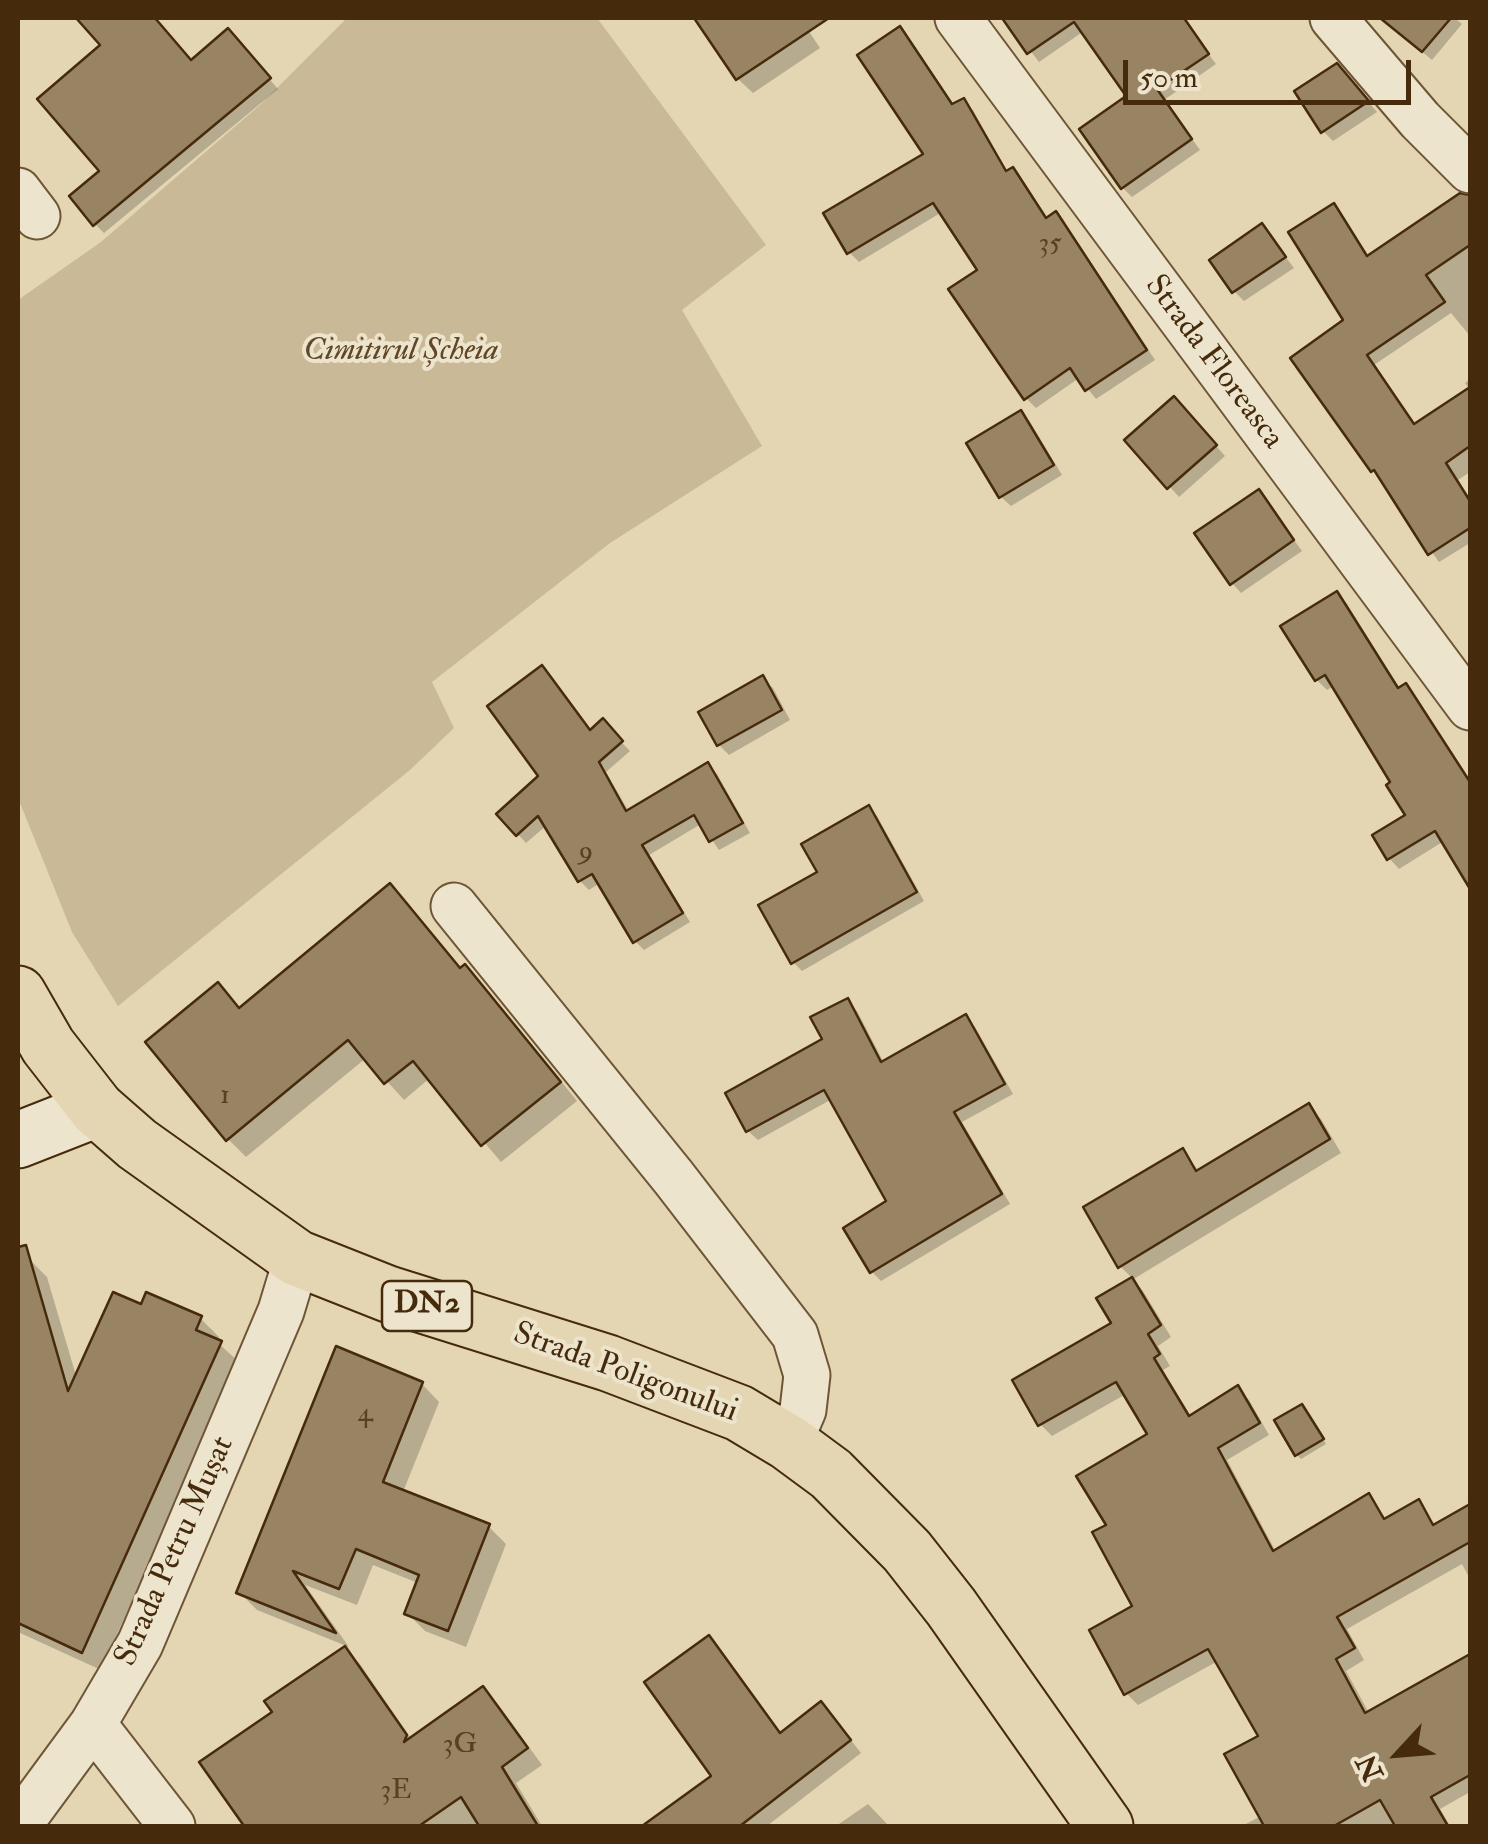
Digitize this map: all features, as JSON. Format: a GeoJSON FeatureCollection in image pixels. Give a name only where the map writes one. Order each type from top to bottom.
{"type":"FeatureCollection","features":[{"type":"Feature","properties":{"kind":"main road","name":"DN2"},"geometry":{"type":"LineString","coordinates":[[18,994],[48,1046],[97,1109]]}},
{"type":"Feature","properties":{"kind":"main road","name":"Strada Poligonului"},"geometry":{"type":"LineString","coordinates":[[97,1109],[136,1144],[296,1258],[388,1294],[608,1363],[738,1413],[789,1442],[831,1474],[907,1551],[1105,1826]]}},
{"type":"Feature","properties":{"kind":"main road"},"geometry":{"type":"LineString","coordinates":[[18,1140],[97,1109]]}},
{"type":"Feature","properties":{"kind":"street","name":"Strada Floreasca"},"geometry":{"type":"LineString","coordinates":[[958,18],[1470,707]]}},
{"type":"Feature","properties":{"kind":"street"},"geometry":{"type":"LineString","coordinates":[[1332,18],[1420,120],[1470,170]]}},
{"type":"Feature","properties":{"kind":"street"},"geometry":{"type":"LineString","coordinates":[[454,906],[696,1207],[794,1336],[808,1375],[804,1410],[789,1442]]}},
{"type":"Feature","properties":{"kind":"street","name":"Strada Petru Mușat"},"geometry":{"type":"LineString","coordinates":[[18,1826],[93,1724],[140,1644],[281,1311],[296,1258]]}},
{"type":"Feature","properties":{"kind":"street"},"geometry":{"type":"LineString","coordinates":[[93,1724],[172,1826]]}},
{"type":"Feature","properties":{"kind":"green space","name":"Cimitirul Șcheia"},"geometry":{"type":"Polygon","coordinates":[[[347,18],[597,18],[766,245],[682,310],[762,446],[610,543],[432,682],[454,728],[410,770],[118,1006],[72,932],[18,798],[18,300],[101,242],[260,105],[347,18]]]}},
{"type":"Feature","properties":{"kind":"building"},"geometry":{"type":"Polygon","coordinates":[[[76,18],[155,18],[191,60],[228,28],[271,78],[93,226],[69,196],[99,171],[37,99],[100,45],[76,18]]]}},
{"type":"Feature","properties":{"kind":"building"},"geometry":{"type":"Polygon","coordinates":[[[694,18],[829,18],[736,80],[694,18]]]}},
{"type":"Feature","properties":{"kind":"building"},"geometry":{"type":"Polygon","coordinates":[[[1002,18],[1184,18],[1209,54],[1157,89],[1192,139],[1121,189],[1079,129],[1126,96],[1074,22],[1027,54],[1002,18]]]}},
{"type":"Feature","properties":{"kind":"building"},"geometry":{"type":"Polygon","coordinates":[[[1380,18],[1451,18],[1422,52],[1380,18]]]}},
{"type":"Feature","properties":{"kind":"building"},"geometry":{"type":"Polygon","coordinates":[[[900,26],[952,104],[964,98],[1006,171],[1013,167],[1046,218],[1056,211],[1147,350],[1085,391],[1070,368],[1024,400],[948,289],[977,270],[933,203],[847,254],[823,213],[923,154],[857,55],[900,26]]]}},
{"type":"Feature","properties":{"kind":"building"},"geometry":{"type":"Polygon","coordinates":[[[1337,63],[1369,101],[1321,133],[1294,91],[1337,63]]]}},
{"type":"Feature","properties":{"kind":"building"},"geometry":{"type":"Polygon","coordinates":[[[1460,193],[1470,195],[1470,245],[1426,275],[1445,302],[1367,355],[1414,424],[1470,387],[1470,446],[1446,463],[1470,501],[1470,528],[1428,555],[1374,470],[1371,472],[1290,358],[1343,320],[1288,232],[1334,203],[1367,256],[1460,193]]]}},
{"type":"Feature","properties":{"kind":"building"},"geometry":{"type":"Polygon","coordinates":[[[1262,223],[1286,257],[1232,293],[1209,260],[1262,223]]]}},
{"type":"Feature","properties":{"kind":"building"},"geometry":{"type":"Polygon","coordinates":[[[1174,396],[1217,445],[1167,489],[1124,440],[1174,396]]]}},
{"type":"Feature","properties":{"kind":"building"},"geometry":{"type":"Polygon","coordinates":[[[1021,410],[1054,465],[999,498],[966,443],[1021,410]]]}},
{"type":"Feature","properties":{"kind":"building"},"geometry":{"type":"Polygon","coordinates":[[[1259,489],[1294,540],[1230,585],[1194,533],[1259,489]]]}},
{"type":"Feature","properties":{"kind":"building"},"geometry":{"type":"Polygon","coordinates":[[[1337,591],[1398,688],[1406,683],[1470,782],[1470,889],[1435,831],[1387,860],[1372,835],[1405,815],[1386,785],[1390,782],[1325,675],[1315,681],[1280,626],[1337,591]]]}},
{"type":"Feature","properties":{"kind":"building"},"geometry":{"type":"Polygon","coordinates":[[[542,665],[590,730],[603,718],[623,741],[599,762],[626,811],[708,762],[743,823],[709,842],[694,815],[642,845],[683,913],[633,943],[592,874],[578,882],[538,816],[516,836],[496,814],[538,776],[487,706],[542,665]]]}},
{"type":"Feature","properties":{"kind":"building"},"geometry":{"type":"Polygon","coordinates":[[[763,675],[782,710],[717,746],[698,712],[763,675]]]}},
{"type":"Feature","properties":{"kind":"building"},"geometry":{"type":"Polygon","coordinates":[[[869,805],[917,892],[791,964],[758,905],[817,872],[801,844],[869,805]]]}},
{"type":"Feature","properties":{"kind":"building"},"geometry":{"type":"Polygon","coordinates":[[[390,883],[460,968],[465,964],[561,1082],[481,1146],[413,1061],[384,1084],[348,1040],[226,1141],[145,1042],[218,982],[239,1008],[390,883]]]}},
{"type":"Feature","properties":{"kind":"building"},"geometry":{"type":"Polygon","coordinates":[[[848,998],[881,1062],[966,1014],[1005,1084],[954,1112],[1002,1194],[870,1273],[843,1228],[886,1201],[824,1090],[746,1132],[725,1093],[822,1039],[810,1017],[848,998]]]}},
{"type":"Feature","properties":{"kind":"building"},"geometry":{"type":"Polygon","coordinates":[[[1309,1103],[1330,1139],[1118,1268],[1083,1207],[1183,1148],[1196,1171],[1309,1103]]]}},
{"type":"Feature","properties":{"kind":"building"},"geometry":{"type":"Polygon","coordinates":[[[26,1245],[68,1391],[113,1292],[141,1304],[146,1292],[202,1316],[196,1330],[222,1341],[82,1653],[18,1623],[18,1247],[26,1245]]]}},
{"type":"Feature","properties":{"kind":"building"},"geometry":{"type":"Polygon","coordinates":[[[1132,1277],[1161,1325],[1148,1334],[1160,1354],[1154,1358],[1189,1416],[1238,1385],[1260,1423],[1218,1448],[1273,1551],[1369,1493],[1384,1519],[1419,1499],[1433,1525],[1470,1504],[1470,1542],[1337,1617],[1355,1648],[1336,1659],[1365,1713],[1470,1654],[1470,1775],[1431,1797],[1448,1826],[1395,1826],[1380,1800],[1334,1826],[1264,1826],[1224,1754],[1258,1736],[1208,1649],[1124,1695],[1089,1630],[1132,1606],[1092,1532],[1106,1525],[1076,1476],[1147,1434],[1116,1382],[1038,1426],[1012,1380],[1111,1323],[1096,1298],[1132,1277]]]}},
{"type":"Feature","properties":{"kind":"building"},"geometry":{"type":"Polygon","coordinates":[[[336,1346],[423,1382],[383,1482],[490,1524],[448,1631],[404,1614],[419,1575],[356,1549],[339,1589],[293,1571],[336,1633],[236,1593],[336,1346]]]}},
{"type":"Feature","properties":{"kind":"building"},"geometry":{"type":"Polygon","coordinates":[[[1302,1404],[1324,1439],[1295,1456],[1274,1420],[1302,1404]]]}},
{"type":"Feature","properties":{"kind":"building"},"geometry":{"type":"Polygon","coordinates":[[[709,1635],[780,1733],[821,1701],[851,1740],[740,1826],[642,1826],[711,1776],[644,1682],[709,1635]]]}},
{"type":"Feature","properties":{"kind":"building"},"geometry":{"type":"Polygon","coordinates":[[[345,1646],[407,1735],[404,1742],[483,1686],[528,1748],[502,1767],[538,1826],[479,1826],[461,1797],[419,1826],[244,1826],[199,1762],[272,1712],[264,1701],[345,1646]]]}}]}
